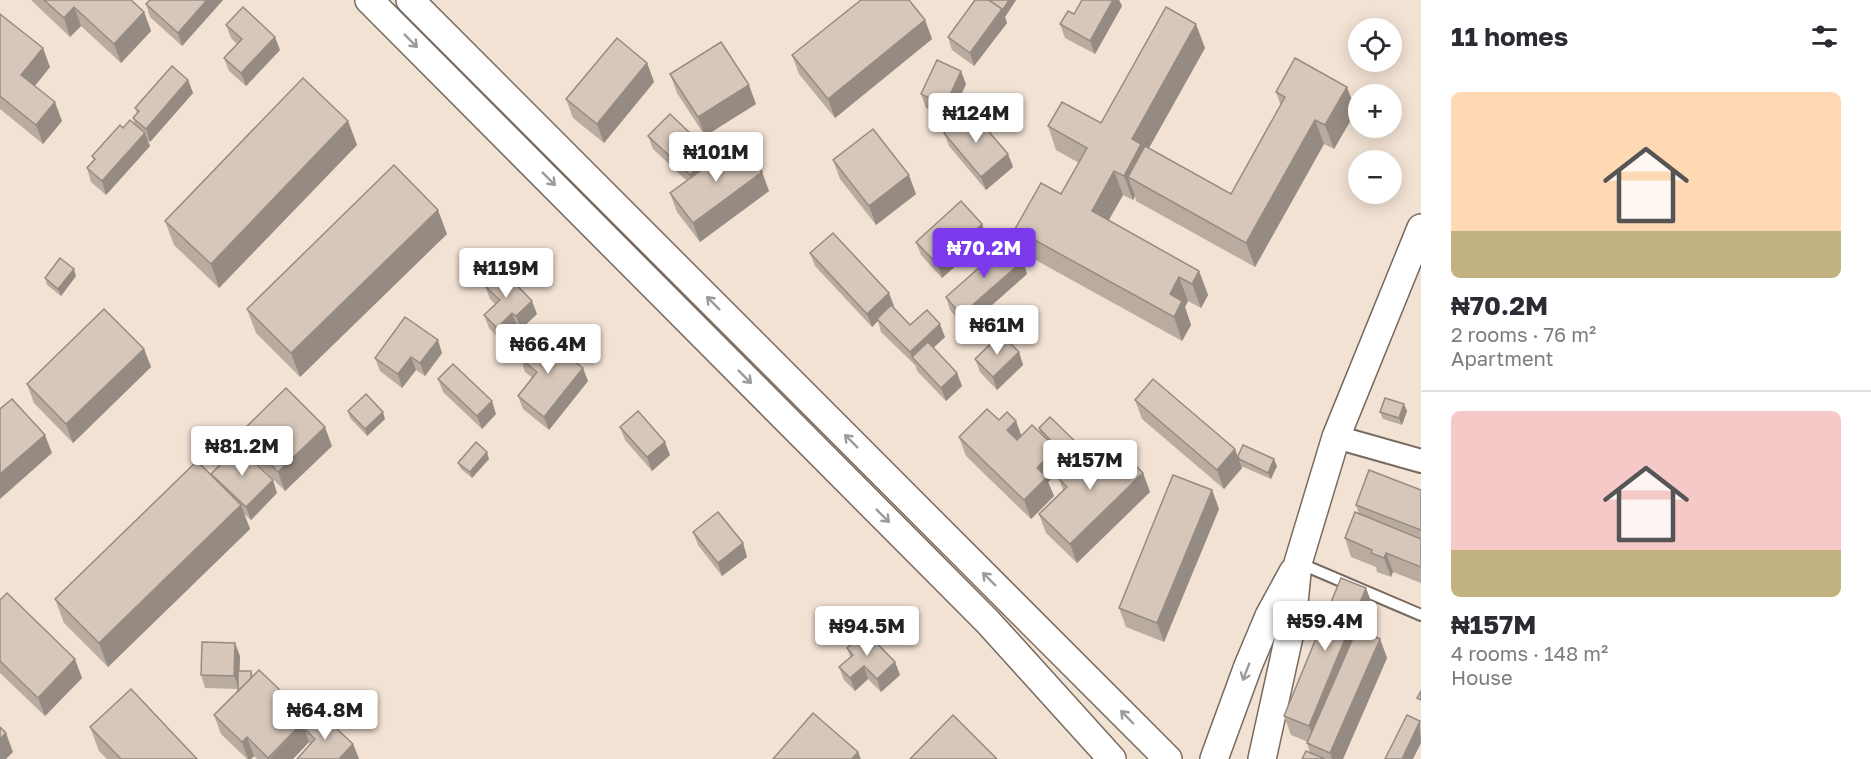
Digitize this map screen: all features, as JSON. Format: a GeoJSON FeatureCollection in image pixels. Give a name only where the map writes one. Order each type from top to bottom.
{"type":"FeatureCollection","features":[{"type":"Feature","properties":{"kind":"street"},"geometry":{"type":"LineString","coordinates":[[369,0],[988,622],[1112,759]]}},
{"type":"Feature","properties":{"kind":"street"},"geometry":{"type":"LineString","coordinates":[[410,0],[1168,759]]}},
{"type":"Feature","properties":{"kind":"street"},"geometry":{"type":"LineString","coordinates":[[1214,759],[1265,626],[1298,563],[1336,437],[1421,228]]}},
{"type":"Feature","properties":{"kind":"street"},"geometry":{"type":"LineString","coordinates":[[1336,437],[1421,461]]}},
{"type":"Feature","properties":{"kind":"street"},"geometry":{"type":"LineString","coordinates":[[1262,759],[1292,623],[1298,563]]}},
{"type":"Feature","properties":{"kind":"lane"},"geometry":{"type":"LineString","coordinates":[[1298,563],[1421,615]]}},
{"type":"Feature","properties":{"kind":"building"},"geometry":{"type":"Polygon","coordinates":[[[44,0],[131,0],[144,12],[114,44],[74,7],[64,18],[44,0]]]}},
{"type":"Feature","properties":{"kind":"building"},"geometry":{"type":"Polygon","coordinates":[[[150,0],[207,0],[178,33],[146,4],[150,0]]]}},
{"type":"Feature","properties":{"kind":"building"},"geometry":{"type":"Polygon","coordinates":[[[861,0],[909,0],[925,20],[828,99],[792,55],[861,0]]]}},
{"type":"Feature","properties":{"kind":"building"},"geometry":{"type":"Polygon","coordinates":[[[975,0],[989,0],[1002,9],[970,53],[948,37],[975,0]]]}},
{"type":"Feature","properties":{"kind":"building"},"geometry":{"type":"Polygon","coordinates":[[[989,0],[1009,0],[1002,11],[989,0]]]}},
{"type":"Feature","properties":{"kind":"building"},"geometry":{"type":"Polygon","coordinates":[[[1082,0],[1113,0],[1090,41],[1060,24],[1068,11],[1074,14],[1082,0]]]}},
{"type":"Feature","properties":{"kind":"building"},"geometry":{"type":"Polygon","coordinates":[[[243,7],[275,37],[241,73],[224,58],[242,39],[226,25],[243,7]]]}},
{"type":"Feature","properties":{"kind":"building"},"geometry":{"type":"Polygon","coordinates":[[[1166,7],[1196,24],[1132,139],[1141,144],[1124,176],[1114,171],[1092,211],[1199,271],[1192,284],[1179,277],[1170,294],[1182,301],[1174,317],[1015,229],[1041,183],[1061,194],[1087,148],[1048,126],[1062,102],[1101,123],[1166,7]]]}},
{"type":"Feature","properties":{"kind":"building"},"geometry":{"type":"Polygon","coordinates":[[[0,14],[43,48],[21,75],[55,102],[36,125],[0,96],[0,14]]]}},
{"type":"Feature","properties":{"kind":"building"},"geometry":{"type":"Polygon","coordinates":[[[617,38],[647,63],[597,124],[566,99],[617,38]]]}},
{"type":"Feature","properties":{"kind":"building"},"geometry":{"type":"Polygon","coordinates":[[[721,42],[749,85],[698,117],[670,74],[721,42]]]}},
{"type":"Feature","properties":{"kind":"building"},"geometry":{"type":"Polygon","coordinates":[[[1295,58],[1347,87],[1325,125],[1315,120],[1246,243],[1128,177],[1145,146],[1231,194],[1285,97],[1276,92],[1295,58]]]}},
{"type":"Feature","properties":{"kind":"building"},"geometry":{"type":"Polygon","coordinates":[[[937,60],[961,71],[945,106],[921,94],[937,60]]]}},
{"type":"Feature","properties":{"kind":"building"},"geometry":{"type":"Polygon","coordinates":[[[172,66],[188,80],[146,129],[133,118],[139,111],[135,108],[172,66]]]}},
{"type":"Feature","properties":{"kind":"building"},"geometry":{"type":"Polygon","coordinates":[[[303,78],[348,121],[211,264],[165,221],[303,78]]]}},
{"type":"Feature","properties":{"kind":"building"},"geometry":{"type":"Polygon","coordinates":[[[971,111],[1008,154],[981,177],[944,133],[971,111]]]}},
{"type":"Feature","properties":{"kind":"building"},"geometry":{"type":"Polygon","coordinates":[[[670,114],[711,153],[690,175],[648,136],[670,114]]]}},
{"type":"Feature","properties":{"kind":"building"},"geometry":{"type":"Polygon","coordinates":[[[130,120],[145,133],[102,181],[87,168],[95,159],[92,156],[120,125],[123,128],[130,120]]]}},
{"type":"Feature","properties":{"kind":"building"},"geometry":{"type":"Polygon","coordinates":[[[873,129],[909,175],[869,206],[833,160],[873,129]]]}},
{"type":"Feature","properties":{"kind":"building"},"geometry":{"type":"Polygon","coordinates":[[[740,142],[762,172],[693,223],[670,193],[740,142]]]}},
{"type":"Feature","properties":{"kind":"building"},"geometry":{"type":"Polygon","coordinates":[[[394,165],[438,210],[291,353],[247,309],[394,165]]]}},
{"type":"Feature","properties":{"kind":"building"},"geometry":{"type":"Polygon","coordinates":[[[961,201],[982,224],[938,265],[916,242],[961,201]]]}},
{"type":"Feature","properties":{"kind":"building"},"geometry":{"type":"Polygon","coordinates":[[[833,233],[889,293],[867,314],[810,253],[833,233]]]}},
{"type":"Feature","properties":{"kind":"building"},"geometry":{"type":"Polygon","coordinates":[[[1007,243],[1023,261],[961,315],[946,297],[1007,243]]]}},
{"type":"Feature","properties":{"kind":"building"},"geometry":{"type":"Polygon","coordinates":[[[60,258],[74,269],[58,289],[45,278],[60,258]]]}},
{"type":"Feature","properties":{"kind":"building"},"geometry":{"type":"Polygon","coordinates":[[[502,270],[532,301],[516,316],[512,313],[497,328],[484,315],[500,300],[485,286],[502,270]]]}},
{"type":"Feature","properties":{"kind":"building"},"geometry":{"type":"Polygon","coordinates":[[[891,305],[910,325],[927,310],[940,324],[910,352],[877,319],[891,305]]]}},
{"type":"Feature","properties":{"kind":"building"},"geometry":{"type":"Polygon","coordinates":[[[104,309],[144,349],[66,424],[27,384],[104,309]]]}},
{"type":"Feature","properties":{"kind":"building"},"geometry":{"type":"Polygon","coordinates":[[[405,317],[438,340],[420,363],[411,357],[398,374],[375,358],[405,317]]]}},
{"type":"Feature","properties":{"kind":"building"},"geometry":{"type":"Polygon","coordinates":[[[540,334],[583,368],[544,417],[518,396],[537,372],[521,359],[540,334]]]}},
{"type":"Feature","properties":{"kind":"building"},"geometry":{"type":"Polygon","coordinates":[[[1001,334],[1019,352],[993,377],[975,359],[1001,334]]]}},
{"type":"Feature","properties":{"kind":"building"},"geometry":{"type":"Polygon","coordinates":[[[928,342],[957,373],[941,388],[912,357],[928,342]]]}},
{"type":"Feature","properties":{"kind":"building"},"geometry":{"type":"Polygon","coordinates":[[[453,364],[492,401],[477,416],[438,379],[453,364]]]}},
{"type":"Feature","properties":{"kind":"building"},"geometry":{"type":"Polygon","coordinates":[[[1153,379],[1235,449],[1217,470],[1135,400],[1153,379]]]}},
{"type":"Feature","properties":{"kind":"building"},"geometry":{"type":"Polygon","coordinates":[[[286,388],[325,427],[278,472],[240,433],[286,388]]]}},
{"type":"Feature","properties":{"kind":"building"},"geometry":{"type":"Polygon","coordinates":[[[366,394],[383,412],[365,429],[348,411],[366,394]]]}},
{"type":"Feature","properties":{"kind":"building"},"geometry":{"type":"Polygon","coordinates":[[[1385,398],[1404,404],[1399,418],[1380,412],[1385,398]]]}},
{"type":"Feature","properties":{"kind":"building"},"geometry":{"type":"Polygon","coordinates":[[[12,399],[45,435],[0,474],[0,409],[12,399]]]}},
{"type":"Feature","properties":{"kind":"building"},"geometry":{"type":"Polygon","coordinates":[[[987,409],[999,420],[1007,412],[1016,421],[1007,430],[1017,440],[1032,425],[1056,448],[1037,468],[1047,477],[1024,500],[959,437],[987,409]]]}},
{"type":"Feature","properties":{"kind":"building"},"geometry":{"type":"Polygon","coordinates":[[[638,411],[665,442],[647,457],[620,427],[638,411]]]}},
{"type":"Feature","properties":{"kind":"building"},"geometry":{"type":"Polygon","coordinates":[[[1050,417],[1085,451],[1072,464],[1039,428],[1050,417]]]}},
{"type":"Feature","properties":{"kind":"building"},"geometry":{"type":"Polygon","coordinates":[[[1111,441],[1143,473],[1070,544],[1039,514],[1067,487],[1059,479],[1086,452],[1093,459],[1111,441]]]}},
{"type":"Feature","properties":{"kind":"building"},"geometry":{"type":"Polygon","coordinates":[[[476,442],[487,452],[470,472],[458,463],[476,442]]]}},
{"type":"Feature","properties":{"kind":"building"},"geometry":{"type":"Polygon","coordinates":[[[1243,445],[1274,459],[1268,473],[1239,459],[1243,445]]]}},
{"type":"Feature","properties":{"kind":"building"},"geometry":{"type":"Polygon","coordinates":[[[238,447],[273,480],[246,507],[211,474],[238,447]]]}},
{"type":"Feature","properties":{"kind":"building"},"geometry":{"type":"Polygon","coordinates":[[[197,461],[241,505],[99,643],[55,599],[197,461]]]}},
{"type":"Feature","properties":{"kind":"building"},"geometry":{"type":"Polygon","coordinates":[[[1369,470],[1421,490],[1421,530],[1356,505],[1369,470]]]}},
{"type":"Feature","properties":{"kind":"building"},"geometry":{"type":"Polygon","coordinates":[[[1173,475],[1212,490],[1157,623],[1119,608],[1173,475]]]}},
{"type":"Feature","properties":{"kind":"building"},"geometry":{"type":"Polygon","coordinates":[[[718,512],[743,543],[718,563],[693,532],[718,512]]]}},
{"type":"Feature","properties":{"kind":"building"},"geometry":{"type":"Polygon","coordinates":[[[1355,512],[1421,539],[1421,567],[1386,553],[1384,558],[1345,538],[1355,512]]]}},
{"type":"Feature","properties":{"kind":"building"},"geometry":{"type":"Polygon","coordinates":[[[1341,578],[1366,588],[1309,726],[1284,716],[1341,578]]]}},
{"type":"Feature","properties":{"kind":"building"},"geometry":{"type":"Polygon","coordinates":[[[7,593],[75,659],[38,698],[0,661],[0,600],[7,593]]]}},
{"type":"Feature","properties":{"kind":"building"},"geometry":{"type":"Polygon","coordinates":[[[1357,629],[1380,639],[1330,753],[1307,743],[1357,629]]]}},
{"type":"Feature","properties":{"kind":"building"},"geometry":{"type":"Polygon","coordinates":[[[865,631],[895,662],[877,679],[864,666],[850,678],[839,667],[853,655],[847,648],[865,631]]]}},
{"type":"Feature","properties":{"kind":"building"},"geometry":{"type":"Polygon","coordinates":[[[202,642],[235,643],[234,676],[201,675],[202,642]]]}},
{"type":"Feature","properties":{"kind":"building"},"geometry":{"type":"Polygon","coordinates":[[[259,670],[308,717],[268,758],[247,737],[242,742],[214,715],[259,670]]]}},
{"type":"Feature","properties":{"kind":"building"},"geometry":{"type":"Polygon","coordinates":[[[238,671],[251,671],[251,678],[238,691],[238,671]]]}},
{"type":"Feature","properties":{"kind":"building"},"geometry":{"type":"Polygon","coordinates":[[[131,689],[197,759],[121,759],[90,727],[131,689]]]}},
{"type":"Feature","properties":{"kind":"building"},"geometry":{"type":"Polygon","coordinates":[[[320,713],[353,744],[339,759],[297,759],[315,739],[305,729],[320,713]]]}},
{"type":"Feature","properties":{"kind":"building"},"geometry":{"type":"Polygon","coordinates":[[[813,713],[858,752],[852,759],[773,759],[813,713]]]}},
{"type":"Feature","properties":{"kind":"building"},"geometry":{"type":"Polygon","coordinates":[[[953,715],[997,759],[910,759],[953,715]]]}},
{"type":"Feature","properties":{"kind":"building"},"geometry":{"type":"Polygon","coordinates":[[[1407,715],[1420,721],[1402,759],[1385,759],[1407,715]]]}},
{"type":"Feature","properties":{"kind":"building"},"geometry":{"type":"Polygon","coordinates":[[[0,727],[6,733],[0,739],[0,727]]]}},
{"type":"Feature","properties":{"kind":"building"},"geometry":{"type":"Polygon","coordinates":[[[1306,751],[1325,759],[1302,759],[1306,751]]]}}]}
